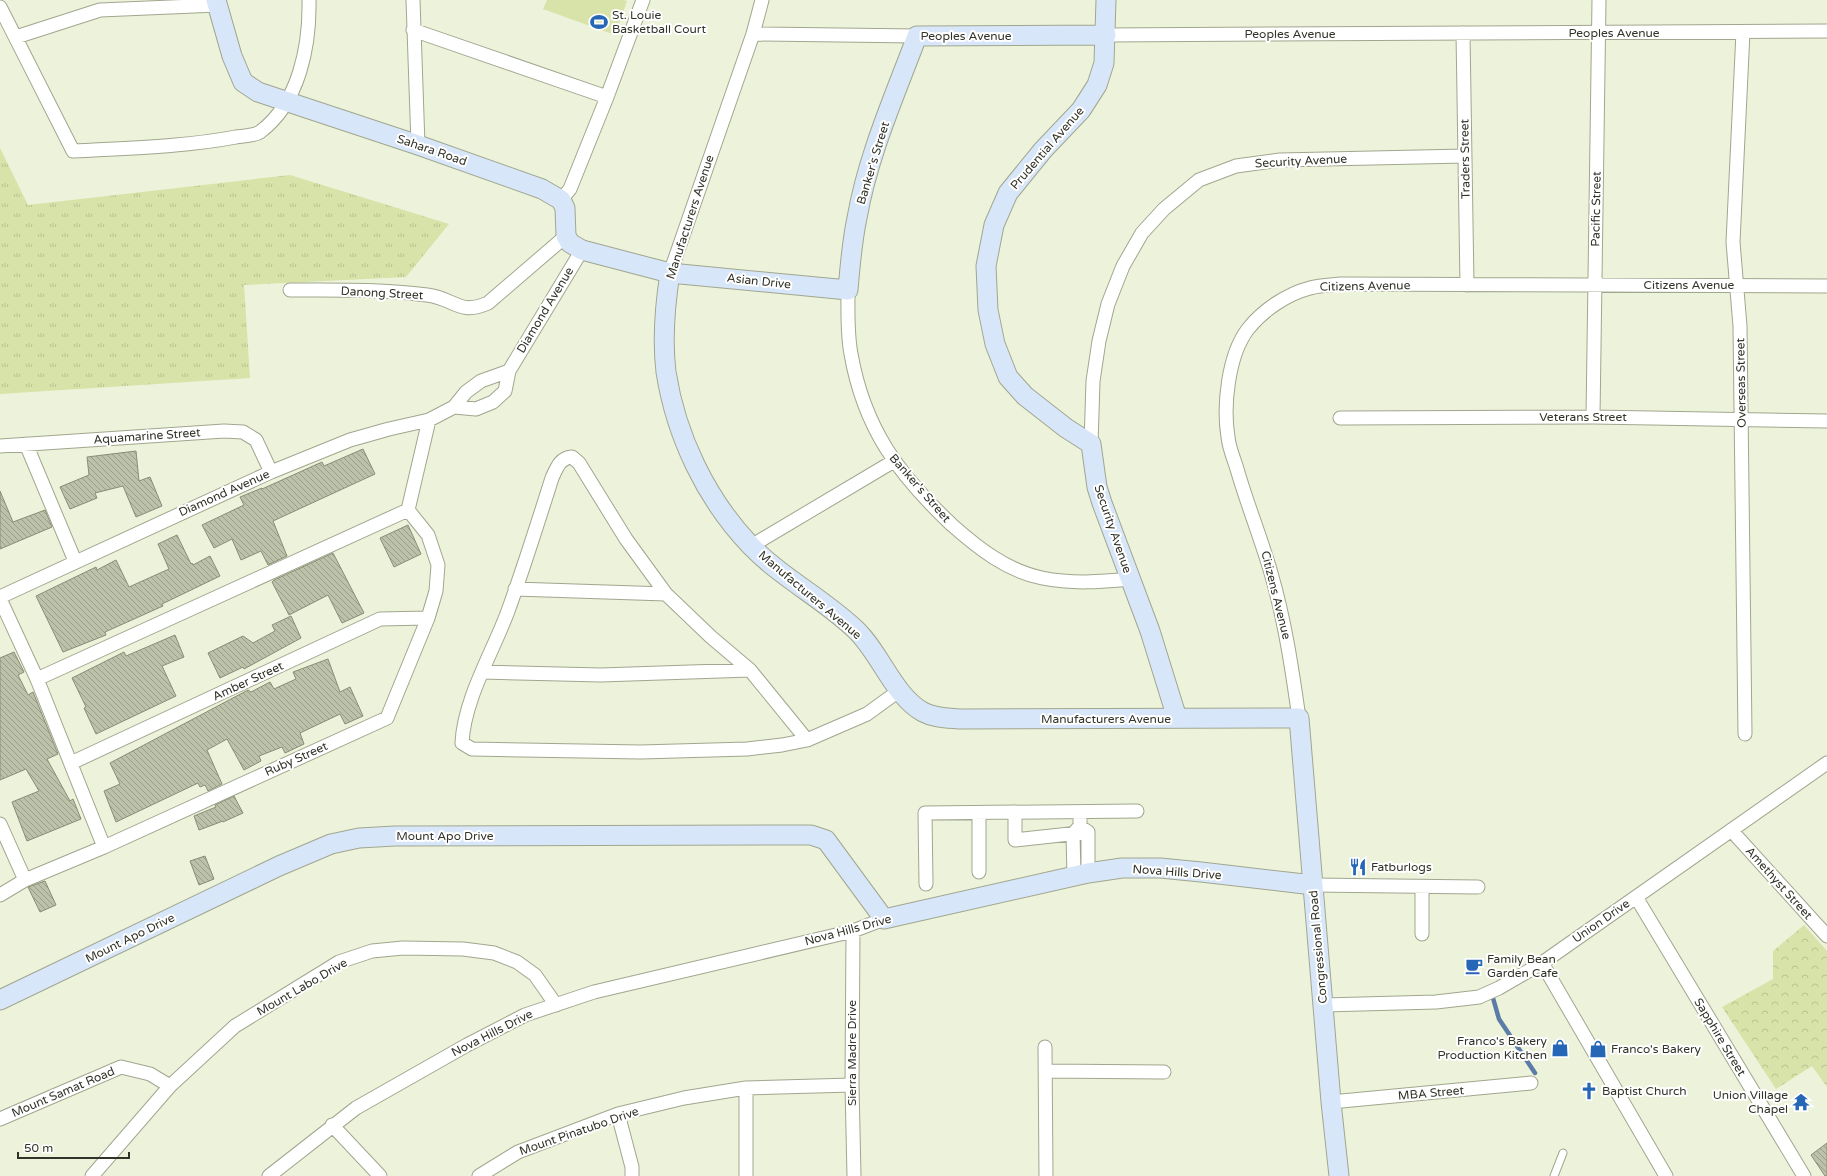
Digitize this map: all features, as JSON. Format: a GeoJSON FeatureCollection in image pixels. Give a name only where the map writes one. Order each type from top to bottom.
{"type":"FeatureCollection","features":[{"type":"Feature","properties":{"kind":"street"},"geometry":{"type":"LineString","coordinates":[[0,7],[72,151],[208,143],[259,133],[288,102],[298,74],[308,35],[309,0]]}},
{"type":"Feature","properties":{"kind":"street"},"geometry":{"type":"LineString","coordinates":[[413,0],[418,145]]}},
{"type":"Feature","properties":{"kind":"street"},"geometry":{"type":"LineString","coordinates":[[643,0],[607,97],[570,189],[561,200],[565,208],[566,236],[570,243],[582,250],[670,273]]}},
{"type":"Feature","properties":{"kind":"street","name":"Manufacturers Avenue"},"geometry":{"type":"LineString","coordinates":[[762,0],[752,34],[670,273],[666,301],[664,335],[666,371],[674,412],[689,452],[708,488],[730,520],[751,546],[786,578],[855,629],[868,644],[900,690],[924,712],[941,718],[1299,718]]}},
{"type":"Feature","properties":{"kind":"street","name":"Prudential Avenue"},"geometry":{"type":"LineString","coordinates":[[1091,444],[1066,428],[1025,396],[1008,377],[995,344],[989,317],[986,266],[994,225],[1008,193],[1043,150],[1081,110],[1097,85],[1104,63],[1106,0]]}},
{"type":"Feature","properties":{"kind":"street","name":"Pacific Street"},"geometry":{"type":"LineString","coordinates":[[1593,417],[1599,0]]}},
{"type":"Feature","properties":{"kind":"street"},"geometry":{"type":"LineString","coordinates":[[16,37],[99,5],[217,2]]}},
{"type":"Feature","properties":{"kind":"street","name":"Sahara Road"},"geometry":{"type":"LineString","coordinates":[[217,2],[232,56],[243,82],[258,92],[418,145],[542,189],[561,200]]}},
{"type":"Feature","properties":{"kind":"street"},"geometry":{"type":"LineString","coordinates":[[414,30],[607,97]]}},
{"type":"Feature","properties":{"kind":"street","name":"Overseas Street"},"geometry":{"type":"LineString","coordinates":[[1743,32],[1733,242],[1740,326],[1745,734]]}},
{"type":"Feature","properties":{"kind":"street","name":"Peoples Avenue"},"geometry":{"type":"LineString","coordinates":[[752,34],[917,36],[1827,32]]}},
{"type":"Feature","properties":{"kind":"street","name":"Traders Street"},"geometry":{"type":"LineString","coordinates":[[1463,33],[1467,285]]}},
{"type":"Feature","properties":{"kind":"street","name":"Banker's Street"},"geometry":{"type":"LineString","coordinates":[[917,36],[888,115],[864,188],[857,218],[848,290],[850,352],[857,382],[876,432],[894,461],[919,491],[953,526],[978,548],[1007,566],[1041,578],[1074,583],[1130,579]]}},
{"type":"Feature","properties":{"kind":"street","name":"Security Avenue"},"geometry":{"type":"LineString","coordinates":[[1177,718],[1150,631],[1097,487],[1091,444],[1092,381],[1099,341],[1108,304],[1123,266],[1142,233],[1164,209],[1199,180],[1236,166],[1280,160],[1465,156]]}},
{"type":"Feature","properties":{"kind":"street","name":"Danong Street"},"geometry":{"type":"LineString","coordinates":[[290,290],[384,290],[430,295],[466,309],[477,308],[488,303],[566,236]]}},
{"type":"Feature","properties":{"kind":"street","name":"Diamond Avenue"},"geometry":{"type":"LineString","coordinates":[[454,407],[476,409],[493,402],[505,391],[508,371],[582,250]]}},
{"type":"Feature","properties":{"kind":"street","name":"Asian Drive"},"geometry":{"type":"LineString","coordinates":[[670,273],[848,290]]}},
{"type":"Feature","properties":{"kind":"street","name":"Citizens Avenue"},"geometry":{"type":"LineString","coordinates":[[1299,718],[1285,626],[1277,594],[1228,438],[1225,409],[1229,377],[1238,348],[1247,329],[1264,312],[1284,299],[1311,287],[1341,284],[1827,286]]}},
{"type":"Feature","properties":{"kind":"street","name":"Diamond Avenue"},"geometry":{"type":"LineString","coordinates":[[0,598],[75,561],[270,472],[350,440],[429,420],[454,407],[466,392],[481,381],[508,371]]}},
{"type":"Feature","properties":{"kind":"street","name":"Veterans Street"},"geometry":{"type":"LineString","coordinates":[[1340,418],[1593,417],[1827,421]]}},
{"type":"Feature","properties":{"kind":"street"},"geometry":{"type":"LineString","coordinates":[[37,679],[408,510],[429,420]]}},
{"type":"Feature","properties":{"kind":"street","name":"Aquamarine Street"},"geometry":{"type":"LineString","coordinates":[[0,446],[224,431],[243,432],[256,440],[270,472]]}},
{"type":"Feature","properties":{"kind":"street"},"geometry":{"type":"LineString","coordinates":[[26,444],[75,561]]}},
{"type":"Feature","properties":{"kind":"street"},"geometry":{"type":"LineString","coordinates":[[807,740],[750,670],[711,637],[666,594],[626,539],[579,463],[572,457],[566,458],[559,464],[552,478],[508,612],[482,672],[463,726],[462,743],[472,749],[509,751],[641,752],[746,750],[807,740],[867,714],[900,690]]}},
{"type":"Feature","properties":{"kind":"street"},"geometry":{"type":"LineString","coordinates":[[751,546],[894,461]]}},
{"type":"Feature","properties":{"kind":"street","name":"Ruby Street"},"geometry":{"type":"LineString","coordinates":[[0,895],[25,880],[104,847],[387,718],[428,618],[436,592],[438,565],[428,535],[408,510]]}},
{"type":"Feature","properties":{"kind":"street"},"geometry":{"type":"LineString","coordinates":[[516,589],[666,594]]}},
{"type":"Feature","properties":{"kind":"street"},"geometry":{"type":"LineString","coordinates":[[0,598],[37,679],[104,847]]}},
{"type":"Feature","properties":{"kind":"street","name":"Amber Street"},"geometry":{"type":"LineString","coordinates":[[71,763],[380,619],[428,618]]}},
{"type":"Feature","properties":{"kind":"street"},"geometry":{"type":"LineString","coordinates":[[482,672],[601,675],[750,670]]}},
{"type":"Feature","properties":{"kind":"street","name":"Congressional Road"},"geometry":{"type":"LineString","coordinates":[[1299,718],[1339,1176]]}},
{"type":"Feature","properties":{"kind":"street","name":"Union Drive"},"geometry":{"type":"LineString","coordinates":[[1324,1005],[1436,1002],[1480,996],[1499,988],[1542,963],[1827,763]]}},
{"type":"Feature","properties":{"kind":"street"},"geometry":{"type":"LineString","coordinates":[[926,884],[925,813],[1137,811]]}},
{"type":"Feature","properties":{"kind":"street"},"geometry":{"type":"LineString","coordinates":[[1015,812],[1015,840],[1080,831]]}},
{"type":"Feature","properties":{"kind":"street"},"geometry":{"type":"LineString","coordinates":[[1080,812],[1081,875]]}},
{"type":"Feature","properties":{"kind":"street"},"geometry":{"type":"LineString","coordinates":[[979,813],[979,872]]}},
{"type":"Feature","properties":{"kind":"street"},"geometry":{"type":"LineString","coordinates":[[0,824],[25,880]]}},
{"type":"Feature","properties":{"kind":"street","name":"Amethyst Street"},"geometry":{"type":"LineString","coordinates":[[1731,830],[1827,936]]}},
{"type":"Feature","properties":{"kind":"street","name":"Mount Apo Drive"},"geometry":{"type":"LineString","coordinates":[[0,1000],[279,866],[331,844],[359,838],[401,836],[811,835],[826,840],[884,919]]}},
{"type":"Feature","properties":{"kind":"street","name":"Nova Hills Drive"},"geometry":{"type":"LineString","coordinates":[[269,1176],[332,1125],[356,1108],[467,1045],[525,1015],[594,992],[853,931],[884,919],[1081,875],[1122,868],[1160,868],[1313,885],[1478,887]]}},
{"type":"Feature","properties":{"kind":"street"},"geometry":{"type":"LineString","coordinates":[[1422,886],[1422,934]]}},
{"type":"Feature","properties":{"kind":"street","name":"Sapphire Street"},"geometry":{"type":"LineString","coordinates":[[1636,897],[1804,1176]]}},
{"type":"Feature","properties":{"kind":"street","name":"Sierra Madre Drive"},"geometry":{"type":"LineString","coordinates":[[853,931],[852,1085],[854,1176]]}},
{"type":"Feature","properties":{"kind":"street","name":"Mount Labo Drive"},"geometry":{"type":"LineString","coordinates":[[92,1176],[170,1086],[235,1026],[339,962],[372,951],[403,948],[463,949],[494,953],[517,962],[535,975],[556,1005]]}},
{"type":"Feature","properties":{"kind":"street"},"geometry":{"type":"LineString","coordinates":[[1542,963],[1666,1176]]}},
{"type":"Feature","properties":{"kind":"street"},"geometry":{"type":"LineString","coordinates":[[1045,1047],[1046,1176]]}},
{"type":"Feature","properties":{"kind":"street","name":"Mount Samat Road"},"geometry":{"type":"LineString","coordinates":[[0,1119],[121,1067],[150,1074],[170,1086]]}},
{"type":"Feature","properties":{"kind":"street"},"geometry":{"type":"LineString","coordinates":[[1045,1071],[1164,1072]]}},
{"type":"Feature","properties":{"kind":"street","name":"MBA Street"},"geometry":{"type":"LineString","coordinates":[[1332,1102],[1531,1083]]}},
{"type":"Feature","properties":{"kind":"street","name":"Mount Pinatubo Drive"},"geometry":{"type":"LineString","coordinates":[[479,1176],[518,1152],[618,1114],[684,1098],[746,1088],[852,1085]]}},
{"type":"Feature","properties":{"kind":"street"},"geometry":{"type":"LineString","coordinates":[[746,1088],[746,1176]]}},
{"type":"Feature","properties":{"kind":"street"},"geometry":{"type":"LineString","coordinates":[[618,1114],[632,1166],[632,1176]]}},
{"type":"Feature","properties":{"kind":"street"},"geometry":{"type":"LineString","coordinates":[[332,1125],[380,1176]]}},
{"type":"Feature","properties":{"kind":"lane"},"geometry":{"type":"LineString","coordinates":[[1554,1176],[1563,1154]]}},
{"type":"Feature","properties":{"kind":"green space","name":"St. Louie Basketball Court"},"geometry":{"type":"Polygon","coordinates":[[[547,0],[627,1],[615,35],[543,9],[547,0]]]}},
{"type":"Feature","properties":{"kind":"green space"},"geometry":{"type":"Polygon","coordinates":[[[0,148],[28,205],[290,175],[449,224],[406,277],[244,285],[250,378],[0,394],[0,148]]]}},
{"type":"Feature","properties":{"kind":"green space"},"geometry":{"type":"Polygon","coordinates":[[[1804,925],[1827,951],[1827,1087],[1812,1066],[1776,1089],[1722,1007],[1773,979],[1773,951],[1804,925]]]}},
{"type":"Feature","properties":{"kind":"building"},"geometry":{"type":"Polygon","coordinates":[[[363,449],[375,474],[273,521],[287,556],[268,565],[261,551],[241,560],[232,539],[214,548],[202,525],[244,505],[240,497],[262,489],[322,462],[324,466],[363,449]]]}},
{"type":"Feature","properties":{"kind":"building"},"geometry":{"type":"Polygon","coordinates":[[[136,451],[139,481],[150,477],[162,506],[136,517],[123,486],[95,493],[97,498],[70,509],[60,487],[89,475],[87,457],[136,451]]]}},
{"type":"Feature","properties":{"kind":"building"},"geometry":{"type":"Polygon","coordinates":[[[0,491],[13,522],[45,510],[52,527],[0,549],[0,491]]]}},
{"type":"Feature","properties":{"kind":"building"},"geometry":{"type":"Polygon","coordinates":[[[408,525],[421,554],[394,567],[380,538],[408,525]]]}},
{"type":"Feature","properties":{"kind":"building"},"geometry":{"type":"Polygon","coordinates":[[[177,535],[191,564],[192,563],[193,565],[210,556],[220,576],[162,604],[163,606],[105,632],[106,635],[63,652],[36,596],[96,567],[97,570],[116,560],[129,587],[169,569],[158,544],[177,535]]]}},
{"type":"Feature","properties":{"kind":"building"},"geometry":{"type":"Polygon","coordinates":[[[333,553],[364,613],[342,623],[328,595],[289,615],[272,582],[333,553]]]}},
{"type":"Feature","properties":{"kind":"building"},"geometry":{"type":"Polygon","coordinates":[[[291,616],[301,638],[244,669],[243,667],[220,678],[208,653],[243,636],[253,643],[275,631],[272,625],[291,616]]]}},
{"type":"Feature","properties":{"kind":"building"},"geometry":{"type":"Polygon","coordinates":[[[175,635],[184,657],[162,666],[176,696],[96,734],[84,708],[86,707],[72,678],[124,652],[126,656],[175,635]]]}},
{"type":"Feature","properties":{"kind":"building"},"geometry":{"type":"Polygon","coordinates":[[[14,652],[24,672],[18,675],[28,695],[33,692],[58,754],[47,759],[70,801],[73,799],[81,819],[27,841],[12,802],[39,791],[26,769],[0,780],[0,658],[14,652]]]}},
{"type":"Feature","properties":{"kind":"building"},"geometry":{"type":"Polygon","coordinates":[[[328,659],[340,692],[350,687],[363,716],[345,724],[340,714],[300,733],[304,744],[285,753],[282,747],[259,756],[261,761],[244,770],[227,739],[207,750],[222,784],[208,791],[205,785],[200,787],[198,783],[116,822],[104,791],[120,784],[110,763],[248,690],[251,692],[270,682],[274,689],[296,679],[293,672],[328,659]]]}},
{"type":"Feature","properties":{"kind":"building"},"geometry":{"type":"Polygon","coordinates":[[[234,796],[243,813],[199,830],[194,816],[216,807],[215,805],[234,796]]]}},
{"type":"Feature","properties":{"kind":"building"},"geometry":{"type":"Polygon","coordinates":[[[205,856],[214,879],[199,885],[190,861],[205,856]]]}},
{"type":"Feature","properties":{"kind":"building"},"geometry":{"type":"Polygon","coordinates":[[[45,881],[56,905],[40,912],[28,887],[45,881]]]}},
{"type":"Feature","properties":{"kind":"building"},"geometry":{"type":"Polygon","coordinates":[[[1827,1143],[1827,1176],[1825,1176],[1811,1155],[1827,1143]]]}},
{"type":"Feature","properties":{"kind":"waterway"},"geometry":{"type":"LineString","coordinates":[[1493,998],[1499,1019],[1535,1073]]}},
{"type":"Feature","properties":{"kind":"place","name":"St. Louie Basketball Court"},"geometry":{"type":"Point","coordinates":[599,22]}},
{"type":"Feature","properties":{"kind":"place","name":"Fatburlogs"},"geometry":{"type":"Point","coordinates":[1358,867]}},
{"type":"Feature","properties":{"kind":"place","name":"Family Bean Garden Cafe"},"geometry":{"type":"Point","coordinates":[1474,966]}},
{"type":"Feature","properties":{"kind":"place","name":"Franco's Bakery Production Kitchen"},"geometry":{"type":"Point","coordinates":[1560,1048]}},
{"type":"Feature","properties":{"kind":"place","name":"Franco's Bakery"},"geometry":{"type":"Point","coordinates":[1598,1049]}},
{"type":"Feature","properties":{"kind":"place","name":"Baptist Church"},"geometry":{"type":"Point","coordinates":[1589,1091]}},
{"type":"Feature","properties":{"kind":"place","name":"Union Village Chapel"},"geometry":{"type":"Point","coordinates":[1801,1102]}}]}
